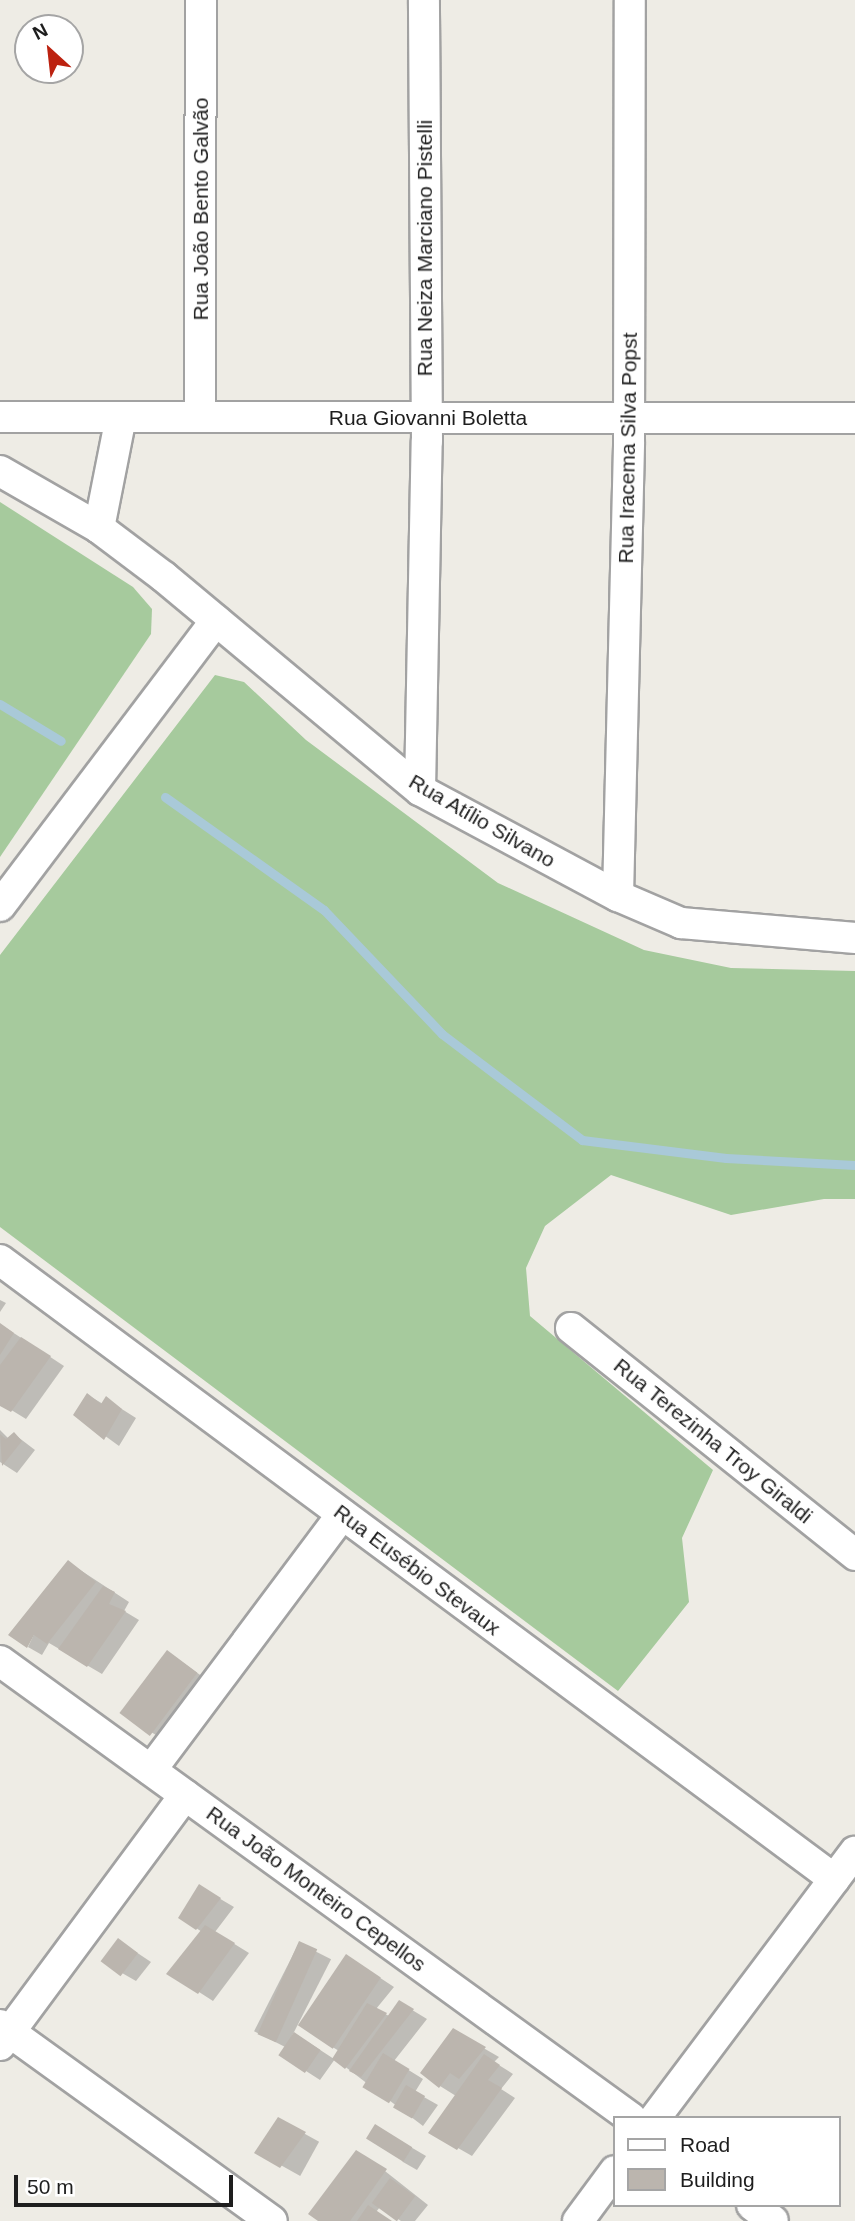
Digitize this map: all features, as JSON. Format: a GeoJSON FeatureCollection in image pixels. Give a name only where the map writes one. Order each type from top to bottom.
{"type":"FeatureCollection","features":[{"type":"Feature","properties":{"kind":"street","name":"Rua João Bento Galvão"},"geometry":{"type":"LineString","coordinates":[[200,417],[201,0]]}},
{"type":"Feature","properties":{"kind":"street","name":"Rua Neiza Marciano Pistelli"},"geometry":{"type":"LineString","coordinates":[[420,790],[427,418],[424,0]]}},
{"type":"Feature","properties":{"kind":"street","name":"Rua Iracema Silva Popst"},"geometry":{"type":"LineString","coordinates":[[618,896],[629,419],[630,0]]}},
{"type":"Feature","properties":{"kind":"street","name":"Rua Giovanni Boletta"},"geometry":{"type":"LineString","coordinates":[[0,417],[855,418]]}},
{"type":"Feature","properties":{"kind":"street"},"geometry":{"type":"LineString","coordinates":[[99,528],[121,417]]}},
{"type":"Feature","properties":{"kind":"street","name":"Rua Atílio Silvano"},"geometry":{"type":"LineString","coordinates":[[0,471],[99,528],[216,620],[420,790],[618,896],[681,923],[855,938]]}},
{"type":"Feature","properties":{"kind":"street"},"geometry":{"type":"LineString","coordinates":[[0,906],[216,620]]}},
{"type":"Feature","properties":{"kind":"street","name":"Rua Eusébio Stevaux"},"geometry":{"type":"LineString","coordinates":[[0,1260],[834,1879]]}},
{"type":"Feature","properties":{"kind":"street","name":"Rua Terezinha Troy Giraldi"},"geometry":{"type":"LineString","coordinates":[[571,1328],[855,1555]]}},
{"type":"Feature","properties":{"kind":"street"},"geometry":{"type":"LineString","coordinates":[[151,1770],[342,1515]]}},
{"type":"Feature","properties":{"kind":"street","name":"Rua João Monteiro Cepellos"},"geometry":{"type":"LineString","coordinates":[[0,1661],[628,2116]]}},
{"type":"Feature","properties":{"kind":"street"},"geometry":{"type":"LineString","coordinates":[[185,1795],[3,2034],[272,2221]]}},
{"type":"Feature","properties":{"kind":"street"},"geometry":{"type":"LineString","coordinates":[[656,2116],[855,1852]]}},
{"type":"Feature","properties":{"kind":"street"},"geometry":{"type":"LineString","coordinates":[[578,2221],[614,2172]]}},
{"type":"Feature","properties":{"kind":"street"},"geometry":{"type":"LineString","coordinates":[[755,2207],[774,2221]]}},
{"type":"Feature","properties":{"kind":"green space"},"geometry":{"type":"Polygon","coordinates":[[[0,502],[133,587],[152,609],[151,634],[0,857],[0,502]]]}},
{"type":"Feature","properties":{"kind":"green space"},"geometry":{"type":"Polygon","coordinates":[[[215,675],[244,682],[306,740],[498,883],[644,950],[731,968],[855,971],[855,1199],[824,1199],[731,1215],[611,1175],[545,1226],[526,1268],[530,1316],[713,1470],[682,1538],[689,1602],[618,1691],[0,1227],[0,955],[215,675]]]}},
{"type":"Feature","properties":{"kind":"building"},"geometry":{"type":"Polygon","coordinates":[[[0,1323],[14,1333],[0,1355],[0,1323]]]}},
{"type":"Feature","properties":{"kind":"building"},"geometry":{"type":"Polygon","coordinates":[[[21,1337],[51,1356],[11,1412],[0,1406],[0,1365],[21,1337]]]}},
{"type":"Feature","properties":{"kind":"building"},"geometry":{"type":"Polygon","coordinates":[[[87,1393],[101,1404],[106,1396],[122,1409],[104,1440],[73,1415],[87,1393]]]}},
{"type":"Feature","properties":{"kind":"building"},"geometry":{"type":"Polygon","coordinates":[[[14,1432],[22,1441],[2,1466],[0,1434],[6,1439],[14,1432]]]}},
{"type":"Feature","properties":{"kind":"building"},"geometry":{"type":"Polygon","coordinates":[[[68,1560],[96,1582],[47,1644],[34,1635],[27,1648],[8,1635],[68,1560]]]}},
{"type":"Feature","properties":{"kind":"building"},"geometry":{"type":"Polygon","coordinates":[[[103,1586],[115,1592],[109,1604],[126,1611],[87,1667],[58,1649],[103,1586]]]}},
{"type":"Feature","properties":{"kind":"building"},"geometry":{"type":"Polygon","coordinates":[[[167,1650],[197,1673],[150,1736],[119,1713],[167,1650]]]}},
{"type":"Feature","properties":{"kind":"building"},"geometry":{"type":"Polygon","coordinates":[[[199,1884],[221,1898],[196,1930],[178,1918],[199,1884]]]}},
{"type":"Feature","properties":{"kind":"building"},"geometry":{"type":"Polygon","coordinates":[[[205,1925],[235,1943],[198,1994],[166,1974],[205,1925]]]}},
{"type":"Feature","properties":{"kind":"building"},"geometry":{"type":"Polygon","coordinates":[[[118,1938],[138,1953],[121,1976],[101,1961],[118,1938]]]}},
{"type":"Feature","properties":{"kind":"building"},"geometry":{"type":"Polygon","coordinates":[[[299,1941],[317,1949],[276,2042],[258,2034],[299,1941]]]}},
{"type":"Feature","properties":{"kind":"building"},"geometry":{"type":"Polygon","coordinates":[[[346,1954],[381,1977],[333,2049],[298,2025],[346,1954]]]}},
{"type":"Feature","properties":{"kind":"building"},"geometry":{"type":"Polygon","coordinates":[[[399,2000],[414,2009],[361,2077],[349,2071],[399,2000]]]}},
{"type":"Feature","properties":{"kind":"building"},"geometry":{"type":"Polygon","coordinates":[[[367,2003],[387,2013],[345,2069],[332,2059],[367,2003]]]}},
{"type":"Feature","properties":{"kind":"building"},"geometry":{"type":"Polygon","coordinates":[[[453,2028],[486,2047],[459,2079],[450,2073],[439,2088],[420,2073],[453,2028]]]}},
{"type":"Feature","properties":{"kind":"building"},"geometry":{"type":"Polygon","coordinates":[[[294,2032],[321,2050],[305,2073],[278,2055],[294,2032]]]}},
{"type":"Feature","properties":{"kind":"building"},"geometry":{"type":"Polygon","coordinates":[[[383,2053],[410,2069],[389,2103],[362,2087],[383,2053]]]}},
{"type":"Feature","properties":{"kind":"building"},"geometry":{"type":"Polygon","coordinates":[[[484,2054],[500,2065],[488,2080],[502,2088],[457,2150],[428,2133],[484,2054]]]}},
{"type":"Feature","properties":{"kind":"building"},"geometry":{"type":"Polygon","coordinates":[[[406,2085],[425,2096],[412,2119],[393,2108],[406,2085]]]}},
{"type":"Feature","properties":{"kind":"building"},"geometry":{"type":"Polygon","coordinates":[[[278,2117],[306,2132],[280,2168],[254,2153],[278,2117]]]}},
{"type":"Feature","properties":{"kind":"building"},"geometry":{"type":"Polygon","coordinates":[[[375,2124],[412,2147],[403,2162],[366,2138],[375,2124]]]}},
{"type":"Feature","properties":{"kind":"building"},"geometry":{"type":"Polygon","coordinates":[[[356,2150],[387,2169],[350,2221],[318,2221],[308,2214],[356,2150]]]}},
{"type":"Feature","properties":{"kind":"building"},"geometry":{"type":"Polygon","coordinates":[[[390,2178],[415,2196],[397,2221],[372,2203],[390,2178]]]}},
{"type":"Feature","properties":{"kind":"building"},"geometry":{"type":"Polygon","coordinates":[[[368,2205],[392,2221],[357,2221],[368,2205]]]}},
{"type":"Feature","properties":{"kind":"waterway"},"geometry":{"type":"LineString","coordinates":[[0,704],[61,741]]}},
{"type":"Feature","properties":{"kind":"waterway"},"geometry":{"type":"LineString","coordinates":[[165,797],[324,910],[442,1034],[582,1140],[726,1158],[855,1165]]}}]}
